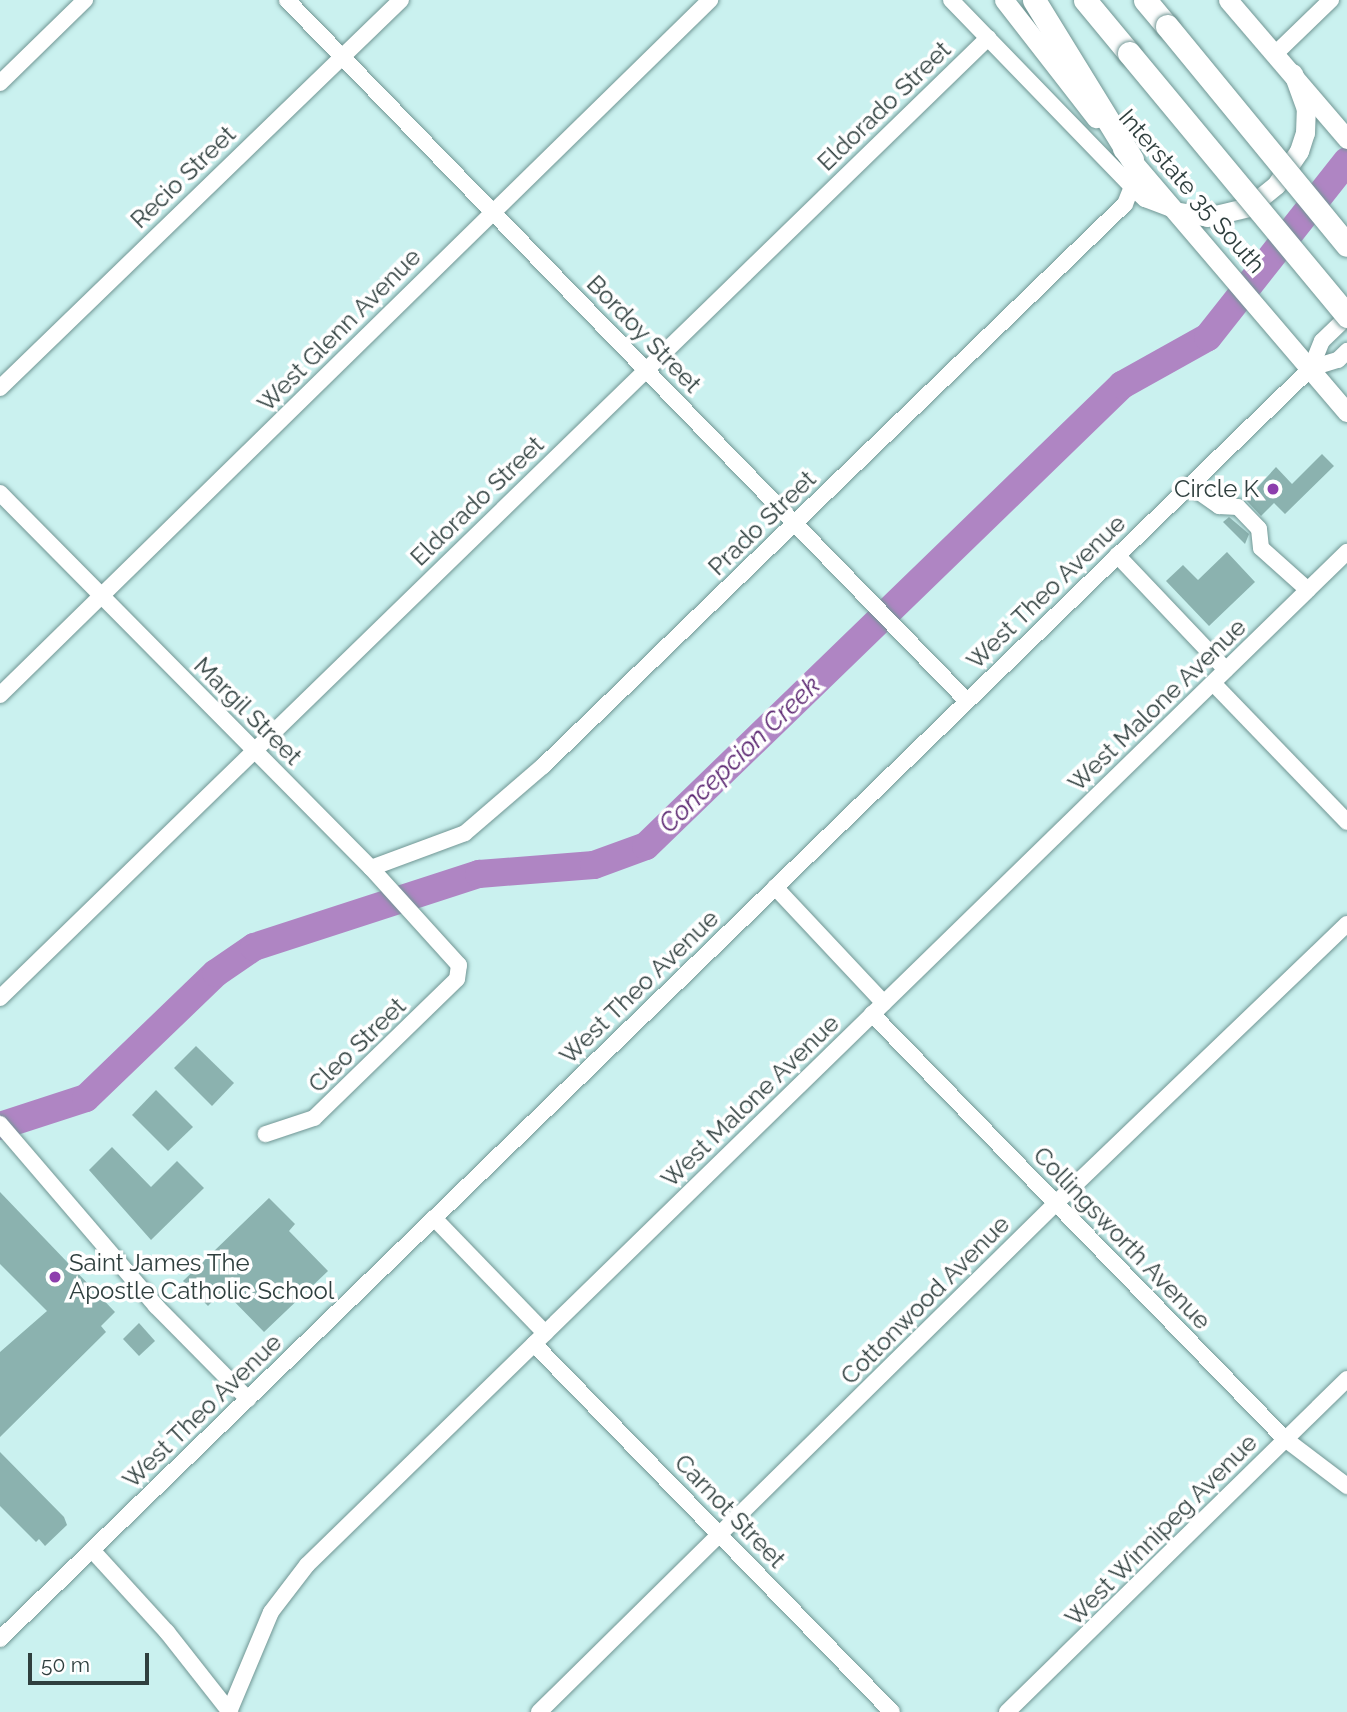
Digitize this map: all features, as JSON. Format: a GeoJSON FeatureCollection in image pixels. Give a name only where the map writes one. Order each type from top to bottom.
{"type":"FeatureCollection","features":[{"type":"Feature","properties":{"kind":"highway"},"geometry":{"type":"LineString","coordinates":[[1034,0],[1132,159]]}},
{"type":"Feature","properties":{"kind":"highway"},"geometry":{"type":"LineString","coordinates":[[1085,0],[1347,316]]}},
{"type":"Feature","properties":{"kind":"highway"},"geometry":{"type":"LineString","coordinates":[[1145,0],[1347,244]]}},
{"type":"Feature","properties":{"kind":"main road","name":"Interstate 35 South"},"geometry":{"type":"LineString","coordinates":[[1004,0],[1132,159],[1180,212],[1347,412]]}},
{"type":"Feature","properties":{"kind":"main road"},"geometry":{"type":"LineString","coordinates":[[1228,0],[1347,139]]}},
{"type":"Feature","properties":{"kind":"main road"},"geometry":{"type":"LineString","coordinates":[[1180,212],[1207,217],[1249,207],[1276,185],[1299,151],[1305,133],[1306,108],[1293,74]]}},
{"type":"Feature","properties":{"kind":"street"},"geometry":{"type":"LineString","coordinates":[[0,83],[85,0]]}},
{"type":"Feature","properties":{"kind":"street","name":"Bordoy Street"},"geometry":{"type":"LineString","coordinates":[[287,0],[967,701]]}},
{"type":"Feature","properties":{"kind":"street","name":"Recio Street"},"geometry":{"type":"LineString","coordinates":[[0,388],[340,55],[401,0]]}},
{"type":"Feature","properties":{"kind":"street","name":"West Glenn Avenue"},"geometry":{"type":"LineString","coordinates":[[0,695],[710,0]]}},
{"type":"Feature","properties":{"kind":"street"},"geometry":{"type":"LineString","coordinates":[[951,0],[1132,187],[1145,199],[1180,212]]}},
{"type":"Feature","properties":{"kind":"street"},"geometry":{"type":"LineString","coordinates":[[1275,54],[1331,0]]}},
{"type":"Feature","properties":{"kind":"street","name":"Eldorado Street"},"geometry":{"type":"LineString","coordinates":[[0,998],[988,38]]}},
{"type":"Feature","properties":{"kind":"street"},"geometry":{"type":"LineString","coordinates":[[1132,159],[1132,187]]}},
{"type":"Feature","properties":{"kind":"street","name":"Prado Street"},"geometry":{"type":"LineString","coordinates":[[371,868],[445,842],[489,815],[1125,204],[1132,187]]}},
{"type":"Feature","properties":{"kind":"street","name":"West Theo Avenue"},"geometry":{"type":"LineString","coordinates":[[0,1639],[1311,368],[1322,341],[1347,316]]}},
{"type":"Feature","properties":{"kind":"street","name":"West Theo Avenue"},"geometry":{"type":"LineString","coordinates":[[1311,368],[1338,360],[1347,351]]}},
{"type":"Feature","properties":{"kind":"street"},"geometry":{"type":"LineString","coordinates":[[1189,485],[1219,506],[1238,507],[1259,529],[1261,548],[1308,590]]}},
{"type":"Feature","properties":{"kind":"street","name":"Margil Street"},"geometry":{"type":"LineString","coordinates":[[0,493],[371,868],[459,965]]}},
{"type":"Feature","properties":{"kind":"street","name":"West Malone Avenue"},"geometry":{"type":"LineString","coordinates":[[229,1712],[271,1612],[290,1585],[539,1338],[1347,552]]}},
{"type":"Feature","properties":{"kind":"street"},"geometry":{"type":"LineString","coordinates":[[1117,555],[1226,670]]}},
{"type":"Feature","properties":{"kind":"street"},"geometry":{"type":"LineString","coordinates":[[1213,683],[1347,822]]}},
{"type":"Feature","properties":{"kind":"street","name":"Collingsworth Avenue"},"geometry":{"type":"LineString","coordinates":[[775,887],[878,1008],[1056,1203],[1285,1439],[1347,1486]]}},
{"type":"Feature","properties":{"kind":"street","name":"Cottonwood Avenue"},"geometry":{"type":"LineString","coordinates":[[539,1712],[1056,1203],[1347,924]]}},
{"type":"Feature","properties":{"kind":"street","name":"Cleo Street"},"geometry":{"type":"LineString","coordinates":[[266,1135],[314,1118],[457,979],[459,965]]}},
{"type":"Feature","properties":{"kind":"street"},"geometry":{"type":"LineString","coordinates":[[0,1124],[156,1306],[248,1399]]}},
{"type":"Feature","properties":{"kind":"street","name":"Carnot Street"},"geometry":{"type":"LineString","coordinates":[[434,1218],[539,1338],[721,1534],[892,1712]]}},
{"type":"Feature","properties":{"kind":"street","name":"West Winnipeg Avenue"},"geometry":{"type":"LineString","coordinates":[[1007,1712],[1347,1379]]}},
{"type":"Feature","properties":{"kind":"street"},"geometry":{"type":"LineString","coordinates":[[92,1550],[167,1632],[229,1712]]}},
{"type":"Feature","properties":{"kind":"building"},"geometry":{"type":"Polygon","coordinates":[[[1322,454],[1334,466],[1285,514],[1274,503],[1261,516],[1246,500],[1276,467],[1292,484],[1322,454]]]}},
{"type":"Feature","properties":{"kind":"building"},"geometry":{"type":"Polygon","coordinates":[[[1229,517],[1249,534],[1245,544],[1223,522],[1229,517]]]}},
{"type":"Feature","properties":{"kind":"building"},"geometry":{"type":"Polygon","coordinates":[[[1227,552],[1255,582],[1209,626],[1166,581],[1183,565],[1198,580],[1227,552]]]}},
{"type":"Feature","properties":{"kind":"building"},"geometry":{"type":"Polygon","coordinates":[[[196,1046],[234,1083],[212,1106],[174,1068],[196,1046]]]}},
{"type":"Feature","properties":{"kind":"building"},"geometry":{"type":"Polygon","coordinates":[[[156,1090],[193,1127],[168,1151],[132,1115],[156,1090]]]}},
{"type":"Feature","properties":{"kind":"building"},"geometry":{"type":"Polygon","coordinates":[[[112,1147],[151,1187],[177,1161],[204,1188],[151,1240],[89,1170],[112,1147]]]}},
{"type":"Feature","properties":{"kind":"building"},"geometry":{"type":"Polygon","coordinates":[[[0,1192],[115,1312],[101,1326],[106,1332],[0,1437],[0,1352],[47,1311],[0,1264],[0,1192]]]}},
{"type":"Feature","properties":{"kind":"building"},"geometry":{"type":"Polygon","coordinates":[[[269,1198],[295,1224],[289,1231],[328,1271],[264,1332],[223,1290],[208,1306],[183,1281],[269,1198]]]}},
{"type":"Feature","properties":{"kind":"building"},"geometry":{"type":"Polygon","coordinates":[[[139,1323],[155,1341],[139,1356],[123,1339],[139,1323]]]}},
{"type":"Feature","properties":{"kind":"building"},"geometry":{"type":"Polygon","coordinates":[[[0,1452],[64,1517],[67,1525],[45,1546],[39,1539],[36,1542],[0,1506],[0,1452]]]}},
{"type":"Feature","properties":{"kind":"waterway","name":"Concepcion Creek"},"geometry":{"type":"LineString","coordinates":[[0,1126],[86,1098],[216,973],[254,947],[479,874],[594,865],[646,846],[1122,385],[1208,337],[1347,161]]}},
{"type":"Feature","properties":{"kind":"place","name":"Circle K"},"geometry":{"type":"Point","coordinates":[1273,489]}},
{"type":"Feature","properties":{"kind":"place","name":"Saint James The Apostle Catholic School"},"geometry":{"type":"Point","coordinates":[55,1277]}}]}
